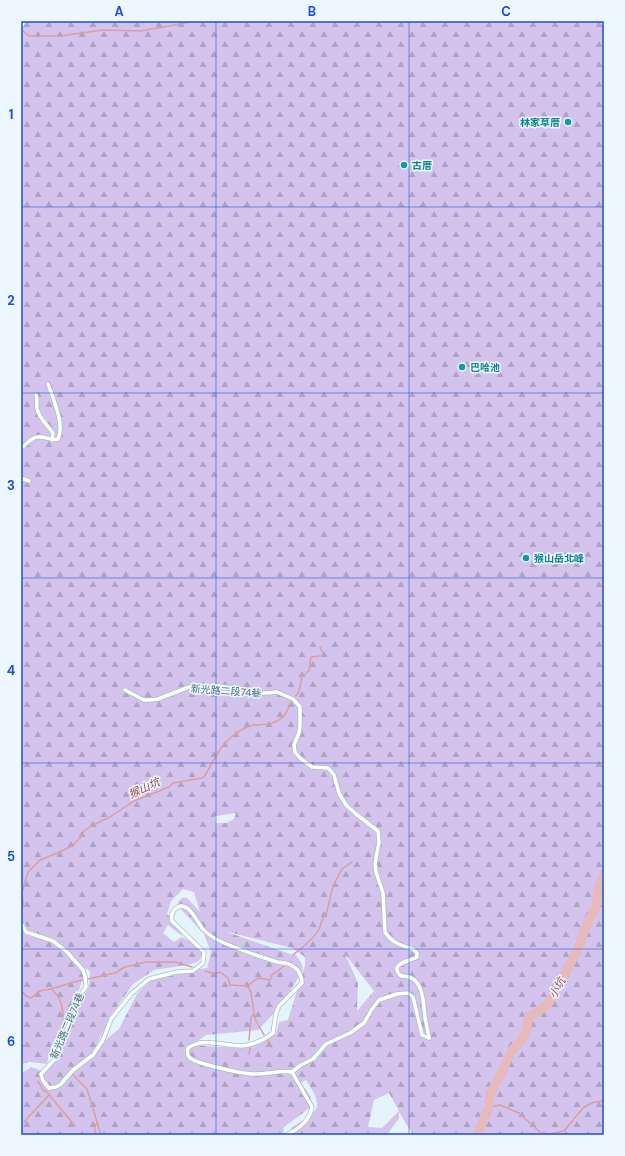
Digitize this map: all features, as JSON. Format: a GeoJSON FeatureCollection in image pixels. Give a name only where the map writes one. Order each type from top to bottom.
{"type":"FeatureCollection","features":[{"type":"Feature","properties":{"kind":"street"},"geometry":{"type":"LineString","coordinates":[[21,27],[24,21]]}},
{"type":"Feature","properties":{"kind":"street"},"geometry":{"type":"LineString","coordinates":[[21,448],[30,440],[38,437],[52,440],[58,439],[61,427],[48,384]]}},
{"type":"Feature","properties":{"kind":"street"},"geometry":{"type":"LineString","coordinates":[[36,395],[38,399],[37,409],[53,433],[52,440]]}},
{"type":"Feature","properties":{"kind":"street"},"geometry":{"type":"LineString","coordinates":[[21,478],[29,481]]}},
{"type":"Feature","properties":{"kind":"street"},"geometry":{"type":"LineString","coordinates":[[212,685],[232,688],[235,693]]}},
{"type":"Feature","properties":{"kind":"street","name":"新光路二段74巷"},"geometry":{"type":"LineString","coordinates":[[21,923],[26,932],[53,941],[67,952],[83,970],[85,976],[86,986],[80,995],[55,1059],[41,1074],[43,1081],[49,1088],[56,1087],[61,1084],[73,1070],[92,1055],[103,1040],[115,1014],[131,994],[149,979],[177,972],[193,971],[203,963],[204,952],[172,921],[172,913],[177,908],[182,906],[190,910],[203,929],[214,939],[233,948],[293,966],[298,970],[302,979],[302,983],[279,1006],[276,1013],[273,1033],[263,1040],[242,1046],[214,1043],[194,1044],[188,1048],[187,1053],[190,1058],[228,1070],[251,1074],[266,1074],[283,1070],[292,1072],[301,1065],[313,1059],[326,1044],[350,1033],[364,1023],[379,1000],[389,996],[408,993],[413,997],[422,1035],[429,1038],[420,987],[411,978],[401,976],[398,970],[400,964],[404,961],[414,959],[417,956],[417,953],[413,949],[403,947],[388,938],[385,932],[383,893],[375,864],[379,842],[378,831],[346,805],[339,793],[334,775],[330,770],[312,767],[295,752],[294,744],[299,733],[300,707],[292,699],[277,692],[254,694],[216,692],[196,687],[189,687],[158,699],[144,700],[125,690]]}},
{"type":"Feature","properties":{"kind":"street"},"geometry":{"type":"LineString","coordinates":[[286,1135],[302,1127],[311,1114],[312,1107],[292,1072]]}},
{"type":"Feature","properties":{"kind":"green space"},"geometry":{"type":"Polygon","coordinates":[[[21,21],[604,21],[604,1135],[413,1135],[399,1112],[399,1118],[387,1135],[290,1135],[291,1128],[308,1117],[316,1109],[316,1098],[306,1080],[301,1083],[311,1097],[311,1107],[284,1127],[283,1135],[21,1135],[21,1074],[31,1067],[45,1072],[55,1062],[78,1011],[79,1003],[89,987],[90,972],[86,968],[67,1028],[51,1046],[47,1064],[30,1062],[21,1064],[21,923],[28,929],[21,918],[21,21]],[[236,813],[215,816],[216,823],[226,823],[234,819],[236,813]],[[183,889],[171,901],[167,914],[186,933],[181,935],[168,925],[163,933],[174,942],[182,937],[204,949],[199,961],[192,964],[154,970],[133,984],[112,1014],[92,1051],[119,1029],[137,994],[155,976],[207,968],[211,952],[204,934],[177,905],[181,899],[187,898],[200,912],[194,892],[183,889]],[[224,931],[296,955],[302,965],[302,972],[280,1007],[258,1030],[206,1035],[192,1045],[238,1048],[258,1044],[276,1034],[279,1022],[288,1020],[305,965],[305,957],[292,948],[224,931]],[[345,954],[358,983],[357,1011],[374,991],[345,954]],[[389,1093],[374,1100],[368,1127],[382,1128],[399,1111],[389,1093]]]}},
{"type":"Feature","properties":{"kind":"waterway"},"geometry":{"type":"LineString","coordinates":[[23,31],[29,36],[60,36],[103,30],[141,31],[196,21]]}},
{"type":"Feature","properties":{"kind":"waterway"},"geometry":{"type":"LineString","coordinates":[[320,647],[322,652]]}},
{"type":"Feature","properties":{"kind":"waterway"},"geometry":{"type":"LineString","coordinates":[[296,696],[299,691],[302,676],[309,671],[311,657],[319,656]]}},
{"type":"Feature","properties":{"kind":"waterway","name":"猴山坑"},"geometry":{"type":"LineString","coordinates":[[21,908],[23,907],[22,892],[28,872],[40,860],[73,845],[84,831],[110,817],[134,801],[169,787],[173,783],[204,777],[217,754],[229,739],[249,726],[268,724],[279,720],[283,717],[292,702]]}},
{"type":"Feature","properties":{"kind":"waterway"},"geometry":{"type":"LineString","coordinates":[[293,955],[308,943],[317,933],[323,918],[326,915],[333,886],[342,869],[352,862]]}},
{"type":"Feature","properties":{"kind":"waterway","name":"小坑"},"geometry":{"type":"LineString","coordinates":[[477,1135],[489,1107],[490,1094],[512,1050],[523,1038],[527,1028],[529,1016],[548,1004],[578,949],[588,921],[596,908],[598,889],[604,874]]}},
{"type":"Feature","properties":{"kind":"waterway"},"geometry":{"type":"LineString","coordinates":[[51,989],[74,982],[115,973],[125,967],[146,962],[175,962],[192,967]]}},
{"type":"Feature","properties":{"kind":"waterway"},"geometry":{"type":"LineString","coordinates":[[205,971],[215,974],[220,972],[228,978],[230,985],[247,986],[258,978],[270,980],[272,975],[284,966]]}},
{"type":"Feature","properties":{"kind":"waterway"},"geometry":{"type":"LineString","coordinates":[[247,986],[251,992],[254,1014],[251,1017],[249,1040]]}},
{"type":"Feature","properties":{"kind":"waterway"},"geometry":{"type":"LineString","coordinates":[[21,990],[26,996],[31,998],[39,991],[51,989],[58,997],[63,1015],[67,1018]]}},
{"type":"Feature","properties":{"kind":"waterway"},"geometry":{"type":"LineString","coordinates":[[254,1015],[264,1035]]}},
{"type":"Feature","properties":{"kind":"waterway"},"geometry":{"type":"LineString","coordinates":[[268,1040],[272,1048]]}},
{"type":"Feature","properties":{"kind":"waterway"},"geometry":{"type":"LineString","coordinates":[[21,1046],[29,1045]]}},
{"type":"Feature","properties":{"kind":"waterway"},"geometry":{"type":"LineString","coordinates":[[249,1054],[250,1048]]}},
{"type":"Feature","properties":{"kind":"waterway"},"geometry":{"type":"LineString","coordinates":[[73,1075],[87,1089],[101,1135]]}},
{"type":"Feature","properties":{"kind":"waterway"},"geometry":{"type":"LineString","coordinates":[[38,1081],[43,1090],[47,1092],[75,1126]]}},
{"type":"Feature","properties":{"kind":"waterway"},"geometry":{"type":"LineString","coordinates":[[24,1122],[49,1095]]}},
{"type":"Feature","properties":{"kind":"waterway"},"geometry":{"type":"LineString","coordinates":[[489,1107],[500,1105],[519,1113],[540,1132],[543,1134],[549,1134],[564,1131],[583,1108],[591,1103],[604,1099]]}},
{"type":"Feature","properties":{"kind":"waterway"},"geometry":{"type":"LineString","coordinates":[[95,1135],[95,1125],[97,1124]]}},
{"type":"Feature","properties":{"kind":"place","name":"林家草厝"},"geometry":{"type":"Point","coordinates":[568,122]}},
{"type":"Feature","properties":{"kind":"place","name":"古厝"},"geometry":{"type":"Point","coordinates":[404,165]}},
{"type":"Feature","properties":{"kind":"place","name":"巴哈池"},"geometry":{"type":"Point","coordinates":[462,367]}},
{"type":"Feature","properties":{"kind":"place","name":"猴山岳北峰"},"geometry":{"type":"Point","coordinates":[526,558]}}]}
